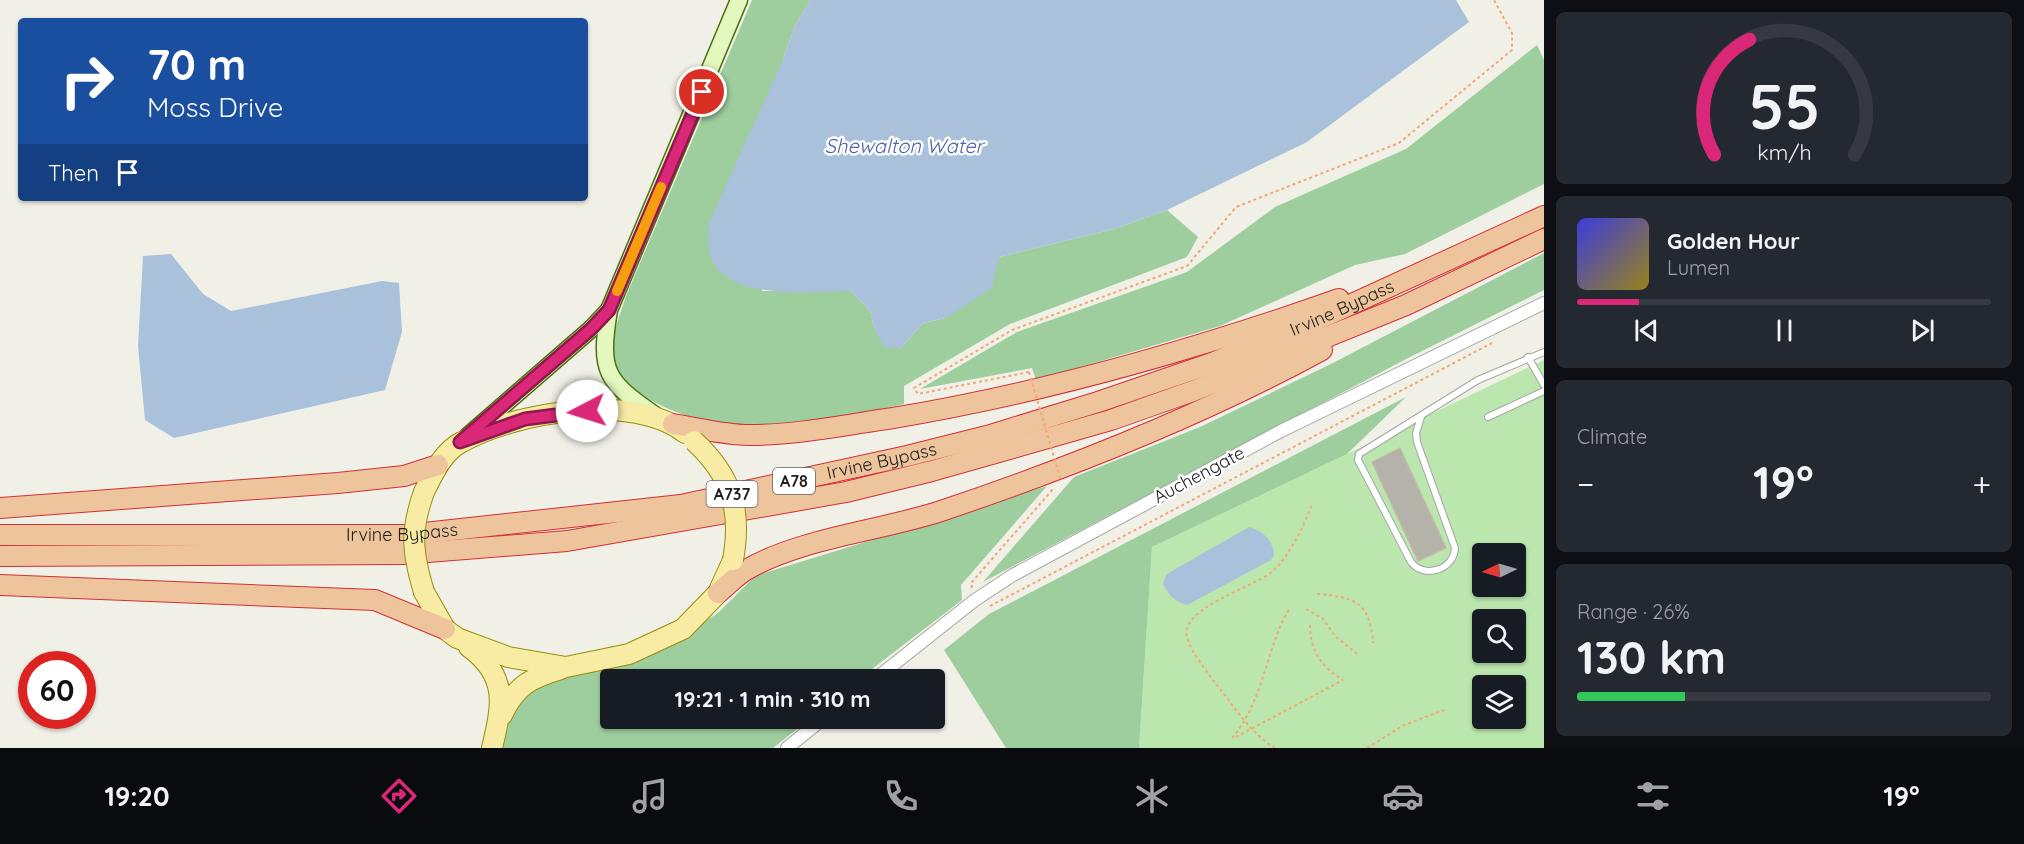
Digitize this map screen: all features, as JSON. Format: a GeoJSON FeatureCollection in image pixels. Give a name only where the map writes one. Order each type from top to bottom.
{"type":"FeatureCollection","features":[{"type":"Feature","properties":{"kind":"highway","name":"Irvine Bypass"},"geometry":{"type":"LineString","coordinates":[[0,535],[406,535],[681,505],[907,456],[987,436],[1098,402],[1212,363],[1317,321],[1544,216]]}},
{"type":"Feature","properties":{"kind":"highway","name":"Irvine Bypass"},"geometry":{"type":"LineString","coordinates":[[0,556],[403,554],[567,541],[846,492],[932,471],[1111,420],[1193,391],[1406,305],[1544,239]]}},
{"type":"Feature","properties":{"kind":"highway"},"geometry":{"type":"LineString","coordinates":[[664,420],[746,435],[786,434],[1022,394],[1260,325],[1488,243]]}},
{"type":"Feature","properties":{"kind":"highway"},"geometry":{"type":"LineString","coordinates":[[718,593],[745,571],[778,555],[940,511],[1152,432],[1246,392],[1406,305]]}},
{"type":"Feature","properties":{"kind":"highway"},"geometry":{"type":"LineString","coordinates":[[0,508],[338,483],[404,476],[438,465]]}},
{"type":"Feature","properties":{"kind":"highway"},"geometry":{"type":"LineString","coordinates":[[0,585],[375,600],[451,634]]}},
{"type":"Feature","properties":{"kind":"main road"},"geometry":{"type":"LineString","coordinates":[[664,420],[612,382],[605,362],[604,338],[609,310],[739,0]]}},
{"type":"Feature","properties":{"kind":"main road"},"geometry":{"type":"LineString","coordinates":[[460,442],[591,329],[609,310]]}},
{"type":"Feature","properties":{"kind":"main road","name":"A737"},"geometry":{"type":"LineString","coordinates":[[492,748],[499,721],[501,697],[496,677],[482,656],[451,634],[424,592],[412,546],[414,520],[423,492],[438,465],[460,442],[525,419],[567,411],[607,410],[664,420],[694,441],[720,471],[736,507],[737,534],[732,560],[718,593],[683,629],[656,643],[628,654],[566,667],[537,676],[511,696],[499,721]]}},
{"type":"Feature","properties":{"kind":"main road","name":"A737"},"geometry":{"type":"LineString","coordinates":[[451,634],[508,657],[566,667]]}},
{"type":"Feature","properties":{"kind":"street","name":"Auchengate"},"geometry":{"type":"LineString","coordinates":[[888,669],[975,600],[1013,575],[1281,431],[1544,303]]}},
{"type":"Feature","properties":{"kind":"street"},"geometry":{"type":"LineString","coordinates":[[787,748],[810,729]]}},
{"type":"Feature","properties":{"kind":"lane"},"geometry":{"type":"LineString","coordinates":[[1421,417],[1416,433],[1417,442],[1455,548],[1455,556],[1447,565],[1425,572],[1417,570],[1411,562],[1358,460],[1359,454],[1478,380],[1544,352]]}},
{"type":"Feature","properties":{"kind":"lane"},"geometry":{"type":"LineString","coordinates":[[1528,357],[1544,385]]}},
{"type":"Feature","properties":{"kind":"lane"},"geometry":{"type":"LineString","coordinates":[[1488,417],[1544,392]]}},
{"type":"Feature","properties":{"kind":"path"},"geometry":{"type":"LineString","coordinates":[[1494,0],[1512,33],[1512,50],[1399,143],[1236,207],[1187,266],[1012,330],[915,388],[918,394],[1029,372],[1061,481],[971,583],[975,600],[981,610],[1499,339]]}},
{"type":"Feature","properties":{"kind":"path"},"geometry":{"type":"LineString","coordinates":[[1275,748],[1245,720],[1186,636],[1188,624],[1203,609],[1259,581],[1274,570],[1307,517],[1312,504]]}},
{"type":"Feature","properties":{"kind":"path"},"geometry":{"type":"LineString","coordinates":[[1317,594],[1340,596],[1354,601],[1365,609],[1373,643]]}},
{"type":"Feature","properties":{"kind":"path"},"geometry":{"type":"LineString","coordinates":[[1290,608],[1279,631],[1261,689],[1234,737],[1343,680],[1331,673],[1313,650],[1310,625]]}},
{"type":"Feature","properties":{"kind":"path"},"geometry":{"type":"LineString","coordinates":[[1306,609],[1322,618],[1335,636],[1357,654]]}},
{"type":"Feature","properties":{"kind":"path"},"geometry":{"type":"LineString","coordinates":[[1367,748],[1404,725],[1444,710]]}},
{"type":"Feature","properties":{"kind":"green space"},"geometry":{"type":"Polygon","coordinates":[[[752,0],[810,0],[794,28],[782,62],[762,291],[851,291],[870,311],[875,330],[900,349],[923,323],[946,318],[999,257],[1114,229],[1167,210],[1198,237],[1187,257],[1010,324],[904,386],[904,404],[813,424],[763,430],[714,423],[663,407],[625,380],[615,363],[613,338],[626,296],[752,0]]]}},
{"type":"Feature","properties":{"kind":"green space"},"geometry":{"type":"Polygon","coordinates":[[[1537,45],[1544,60],[1544,184],[1405,254],[1355,265],[1220,326],[1036,380],[1032,368],[920,389],[1017,332],[1187,272],[1275,207],[1406,149],[1537,45]]]}},
{"type":"Feature","properties":{"kind":"green space"},"geometry":{"type":"Polygon","coordinates":[[[1544,253],[1544,290],[1408,358],[983,582],[1074,477],[1200,427],[1329,365],[1544,253]]]}},
{"type":"Feature","properties":{"kind":"green space"},"geometry":{"type":"Polygon","coordinates":[[[1544,360],[1544,748],[1139,748],[1152,547],[1544,360]]]}},
{"type":"Feature","properties":{"kind":"green space"},"geometry":{"type":"Polygon","coordinates":[[[1406,397],[1347,454],[1152,547],[1139,748],[1006,748],[944,650],[989,614],[1406,397]]]}},
{"type":"Feature","properties":{"kind":"green space"},"geometry":{"type":"Polygon","coordinates":[[[1047,486],[961,585],[962,600],[872,669],[600,669],[600,729],[797,729],[773,748],[501,748],[507,722],[523,697],[542,681],[654,653],[718,613],[755,576],[1047,486]]]}},
{"type":"Feature","properties":{"kind":"water","name":"Shewalton Water"},"geometry":{"type":"Polygon","coordinates":[[[810,0],[1456,0],[1469,22],[1307,142],[1167,210],[1114,229],[999,257],[992,288],[946,318],[923,323],[900,349],[884,347],[875,330],[870,311],[851,291],[792,292],[749,287],[731,279],[717,268],[709,251],[709,223],[782,62],[794,28],[810,0]]]}},
{"type":"Feature","properties":{"kind":"water"},"geometry":{"type":"Polygon","coordinates":[[[171,254],[203,294],[231,311],[382,281],[399,283],[402,332],[385,390],[174,438],[145,420],[138,346],[143,256],[171,254]]]}},
{"type":"Feature","properties":{"kind":"water"},"geometry":{"type":"Polygon","coordinates":[[[1249,527],[1259,531],[1269,541],[1274,555],[1271,560],[1187,605],[1170,595],[1163,584],[1166,575],[1249,527]]]}},
{"type":"Feature","properties":{"kind":"building"},"geometry":{"type":"Polygon","coordinates":[[[1400,448],[1446,548],[1418,561],[1372,462],[1400,448]]]}},
{"type":"Feature","properties":{"kind":"slow traffic"},"geometry":{"type":"LineString","coordinates":[[617,291],[661,187]]}},
{"type":"Feature","properties":{"kind":"route"},"geometry":{"type":"LineString","coordinates":[[587,411],[567,411],[525,419],[460,442],[591,329],[609,310],[702,92]]}}]}
